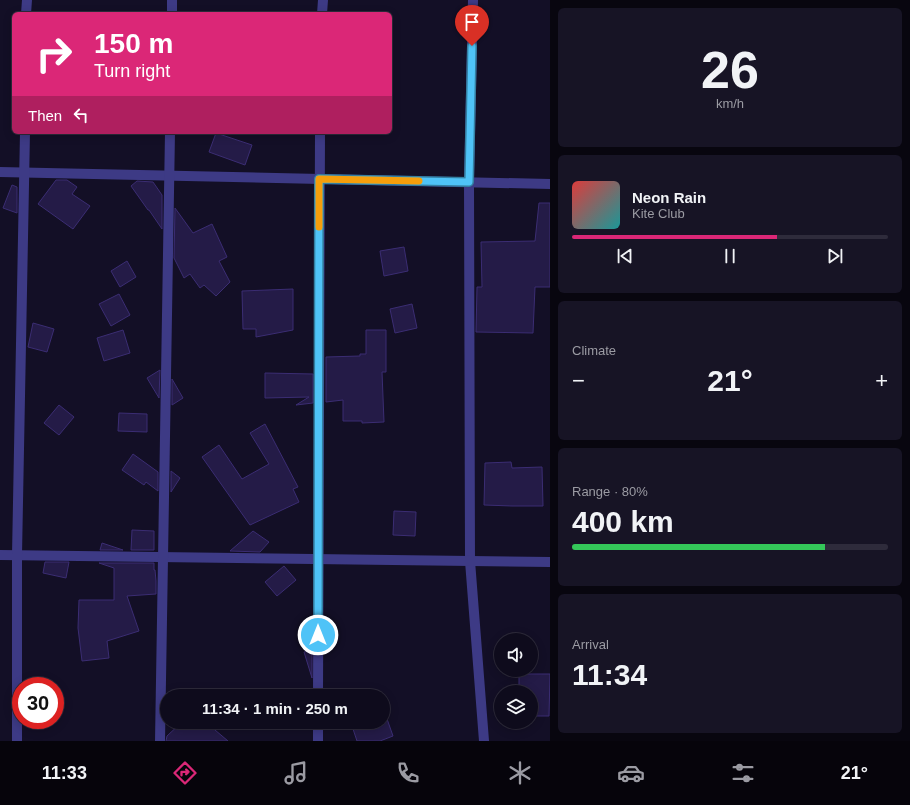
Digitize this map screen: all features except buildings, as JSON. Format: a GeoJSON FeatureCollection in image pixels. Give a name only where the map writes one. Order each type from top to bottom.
{"type":"FeatureCollection","features":[{"type":"Feature","properties":{"kind":"street"},"geometry":{"type":"LineString","coordinates":[[26,12],[27,0]]}},
{"type":"Feature","properties":{"kind":"street"},"geometry":{"type":"LineString","coordinates":[[172,0],[172,12]]}},
{"type":"Feature","properties":{"kind":"street"},"geometry":{"type":"LineString","coordinates":[[322,12],[323,0]]}},
{"type":"Feature","properties":{"kind":"street"},"geometry":{"type":"LineString","coordinates":[[473,0],[469,182],[470,561],[484,741]]}},
{"type":"Feature","properties":{"kind":"street"},"geometry":{"type":"LineString","coordinates":[[17,741],[17,555],[25,134]]}},
{"type":"Feature","properties":{"kind":"street"},"geometry":{"type":"LineString","coordinates":[[160,741],[170,134]]}},
{"type":"Feature","properties":{"kind":"street"},"geometry":{"type":"LineString","coordinates":[[318,689],[320,134]]}},
{"type":"Feature","properties":{"kind":"street"},"geometry":{"type":"LineString","coordinates":[[0,172],[550,184]]}},
{"type":"Feature","properties":{"kind":"street"},"geometry":{"type":"LineString","coordinates":[[0,555],[550,562]]}},
{"type":"Feature","properties":{"kind":"street"},"geometry":{"type":"LineString","coordinates":[[318,729],[318,741]]}},
{"type":"Feature","properties":{"kind":"slow traffic"},"geometry":{"type":"LineString","coordinates":[[319,227],[319,179],[419,181]]}},
{"type":"Feature","properties":{"kind":"route"},"geometry":{"type":"LineString","coordinates":[[318,635],[319,179],[469,182],[472,46]]}}]}
